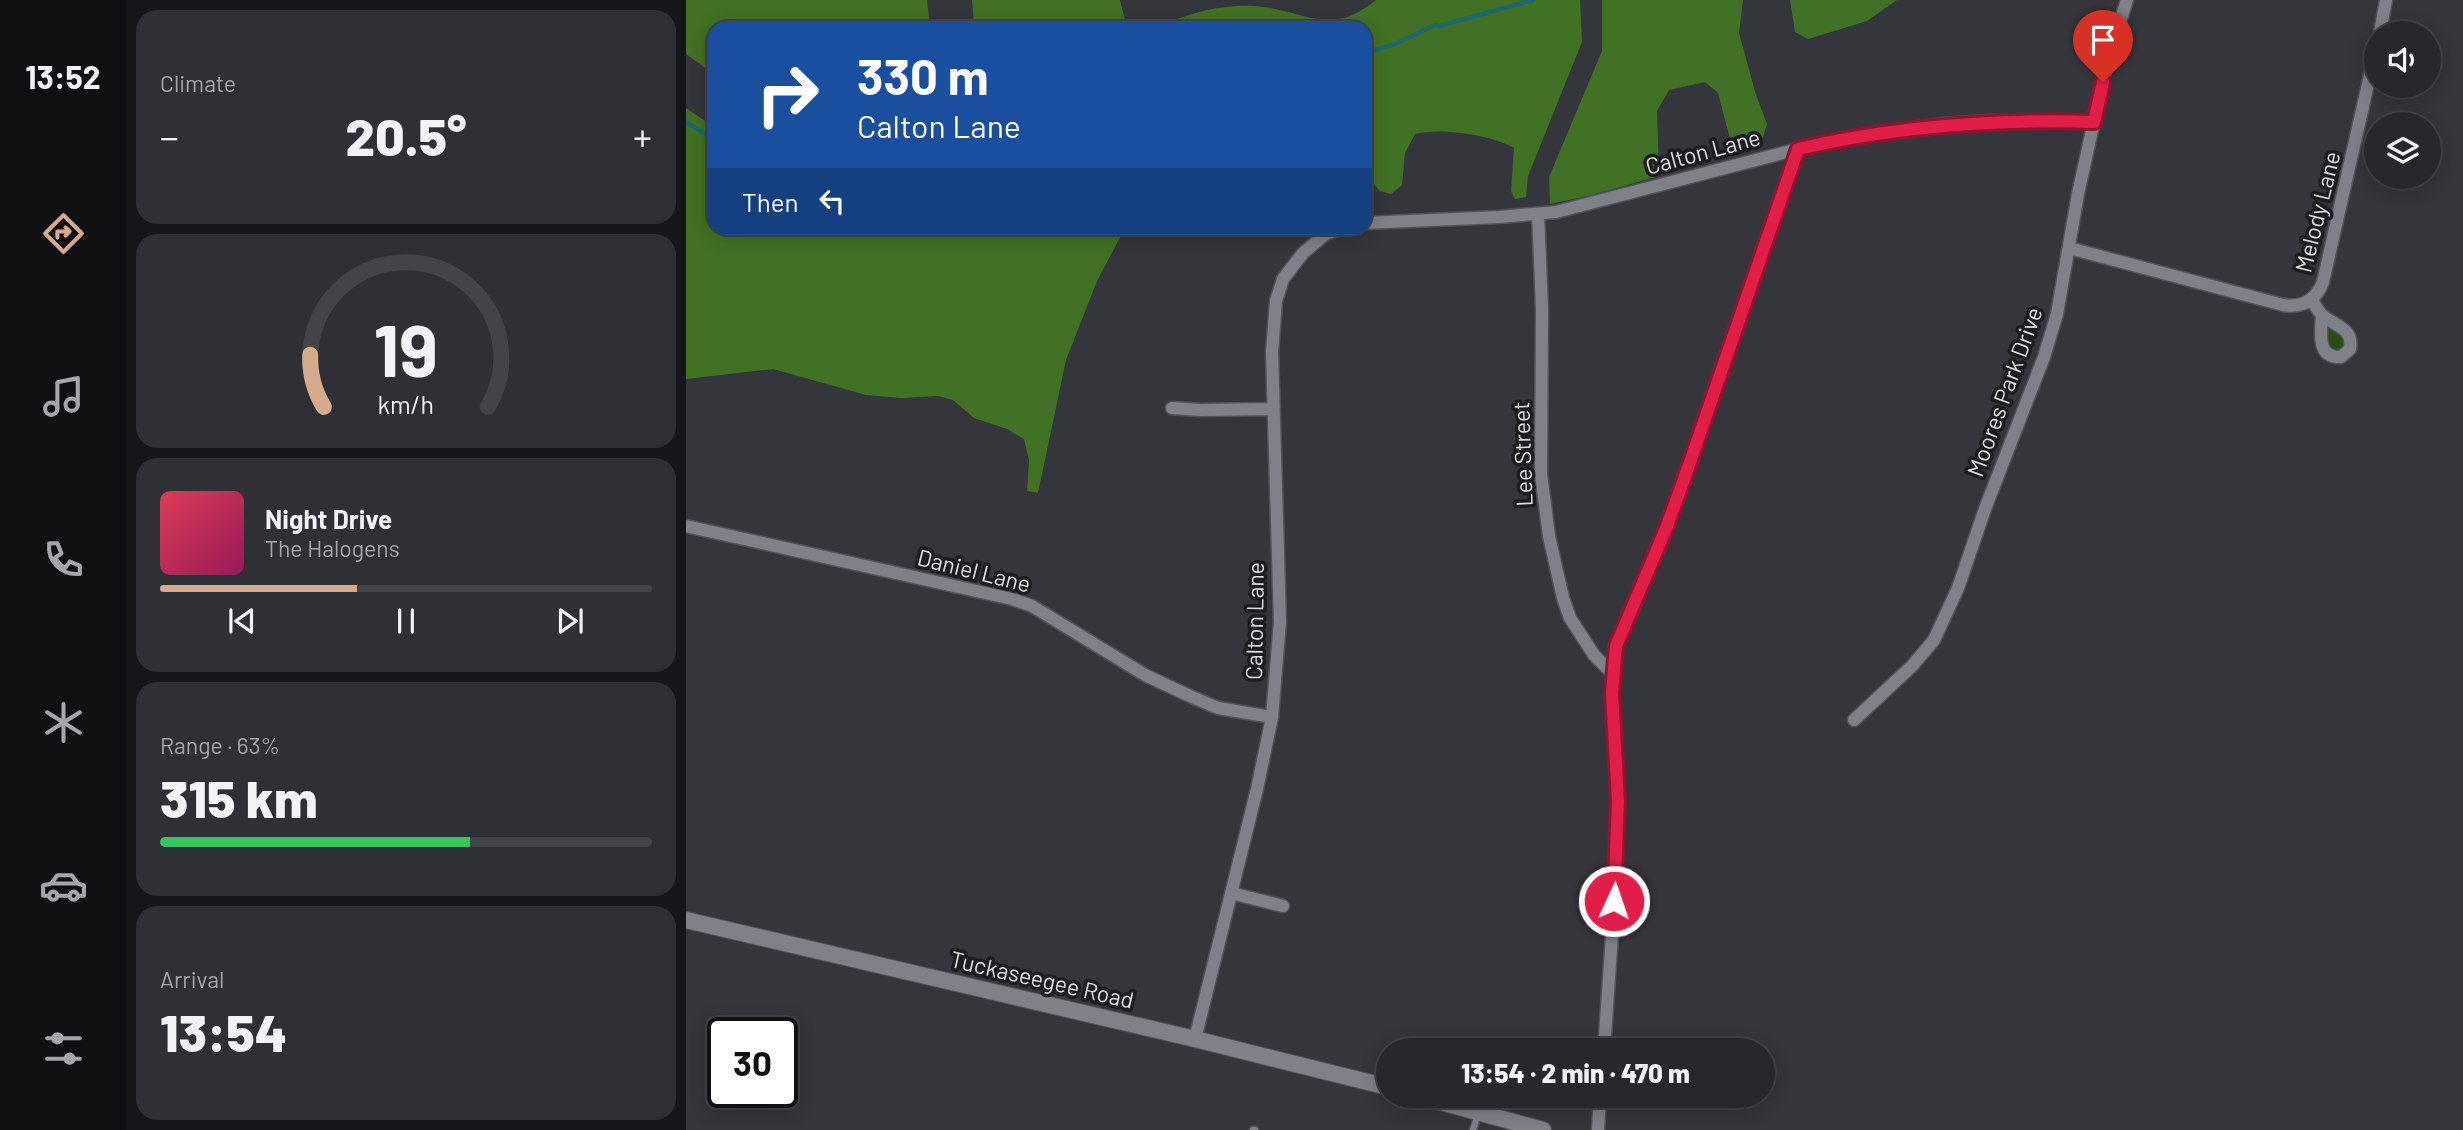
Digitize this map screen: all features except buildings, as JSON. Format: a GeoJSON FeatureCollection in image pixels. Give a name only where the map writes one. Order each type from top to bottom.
{"type":"FeatureCollection","features":[{"type":"Feature","properties":{"kind":"street","name":"Moores Park Drive"},"geometry":{"type":"LineString","coordinates":[[1854,720],[1912,666],[1934,640],[1945,620],[2044,357],[2057,314],[2107,62],[2127,0]]}},
{"type":"Feature","properties":{"kind":"street"},"geometry":{"type":"LineString","coordinates":[[2382,21],[2386,0]]}},
{"type":"Feature","properties":{"kind":"street","name":"Melody Lane"},"geometry":{"type":"LineString","coordinates":[[2069,248],[2283,305],[2304,304],[2312,300],[2319,293],[2323,282],[2365,98]]}},
{"type":"Feature","properties":{"kind":"street","name":"Calton Lane"},"geometry":{"type":"LineString","coordinates":[[1372,223],[1538,214],[1573,208],[1798,149],[1878,133],[1944,124],[2002,121],[2094,122]]}},
{"type":"Feature","properties":{"kind":"street"},"geometry":{"type":"LineString","coordinates":[[1605,1038],[1616,877],[1618,801],[1613,674],[1616,646],[1681,489],[1798,149]]}},
{"type":"Feature","properties":{"kind":"street","name":"Lee Street"},"geometry":{"type":"LineString","coordinates":[[1538,214],[1542,309],[1541,474],[1549,536],[1570,618],[1594,655],[1613,674]]}},
{"type":"Feature","properties":{"kind":"street","name":"Calton Lane"},"geometry":{"type":"LineString","coordinates":[[1195,1039],[1257,789],[1272,717],[1280,622],[1273,409],[1274,314],[1283,279],[1303,253],[1325,235]]}},
{"type":"Feature","properties":{"kind":"street"},"geometry":{"type":"LineString","coordinates":[[2312,300],[2322,315]]}},
{"type":"Feature","properties":{"kind":"street"},"geometry":{"type":"LineString","coordinates":[[1172,408],[1273,409]]}},
{"type":"Feature","properties":{"kind":"street","name":"Daniel Lane"},"geometry":{"type":"LineString","coordinates":[[686,526],[1012,599],[1032,606],[1145,675],[1192,697],[1218,708],[1272,717]]}},
{"type":"Feature","properties":{"kind":"street"},"geometry":{"type":"LineString","coordinates":[[1231,893],[1283,906]]}},
{"type":"Feature","properties":{"kind":"street","name":"Tuckaseegee Road"},"geometry":{"type":"LineString","coordinates":[[686,920],[1376,1084]]}},
{"type":"Feature","properties":{"kind":"street"},"geometry":{"type":"LineString","coordinates":[[1464,1108],[1543,1130]]}},
{"type":"Feature","properties":{"kind":"street"},"geometry":{"type":"LineString","coordinates":[[1598,1130],[1599,1108]]}},
{"type":"Feature","properties":{"kind":"lane"},"geometry":{"type":"LineString","coordinates":[[1473,1130],[1479,1112]]}},
{"type":"Feature","properties":{"kind":"green space"},"geometry":{"type":"Polygon","coordinates":[[[686,0],[927,0],[929,21],[707,21],[707,69],[686,54],[686,0]]]}},
{"type":"Feature","properties":{"kind":"green space"},"geometry":{"type":"Polygon","coordinates":[[[972,0],[1120,0],[1125,21],[974,21],[972,0]]]}},
{"type":"Feature","properties":{"kind":"green space"},"geometry":{"type":"Polygon","coordinates":[[[1376,0],[1580,0],[1582,42],[1528,176],[1526,197],[1515,199],[1511,191],[1514,148],[1493,139],[1451,132],[1415,134],[1405,153],[1402,185],[1391,194],[1380,191],[1372,182],[1372,21],[1173,21],[1196,13],[1238,6],[1264,7],[1322,20],[1334,20],[1360,11],[1376,0]]]}},
{"type":"Feature","properties":{"kind":"green space"},"geometry":{"type":"Polygon","coordinates":[[[1602,0],[1743,0],[1739,33],[1767,124],[1762,140],[1743,145],[1730,139],[1718,93],[1705,82],[1669,90],[1657,111],[1659,176],[1550,204],[1549,177],[1602,51],[1602,0]]]}},
{"type":"Feature","properties":{"kind":"green space"},"geometry":{"type":"Polygon","coordinates":[[[1790,0],[1897,0],[1867,21],[1808,39],[1795,32],[1790,0]]]}},
{"type":"Feature","properties":{"kind":"green space"},"geometry":{"type":"Polygon","coordinates":[[[686,108],[707,122],[707,235],[1121,235],[1097,281],[1066,360],[1038,493],[1027,491],[1029,460],[1024,439],[1007,429],[974,418],[953,400],[938,396],[901,398],[866,395],[773,369],[686,379],[686,108]]]}},
{"type":"Feature","properties":{"kind":"green space"},"geometry":{"type":"Polygon","coordinates":[[[2331,327],[2343,335],[2345,343],[2339,352],[2332,352],[2326,340],[2327,331],[2331,327]]]}},
{"type":"Feature","properties":{"kind":"waterway"},"geometry":{"type":"LineString","coordinates":[[1372,51],[1395,44],[1435,25],[1533,0]]}},
{"type":"Feature","properties":{"kind":"waterway"},"geometry":{"type":"LineString","coordinates":[[686,122],[707,135]]}},
{"type":"Feature","properties":{"kind":"route"},"geometry":{"type":"LineString","coordinates":[[1614,901],[1618,801],[1612,693],[1616,646],[1667,526],[1798,149],[1878,133],[1944,124],[1990,121],[2094,122],[2103,82]]}}]}
